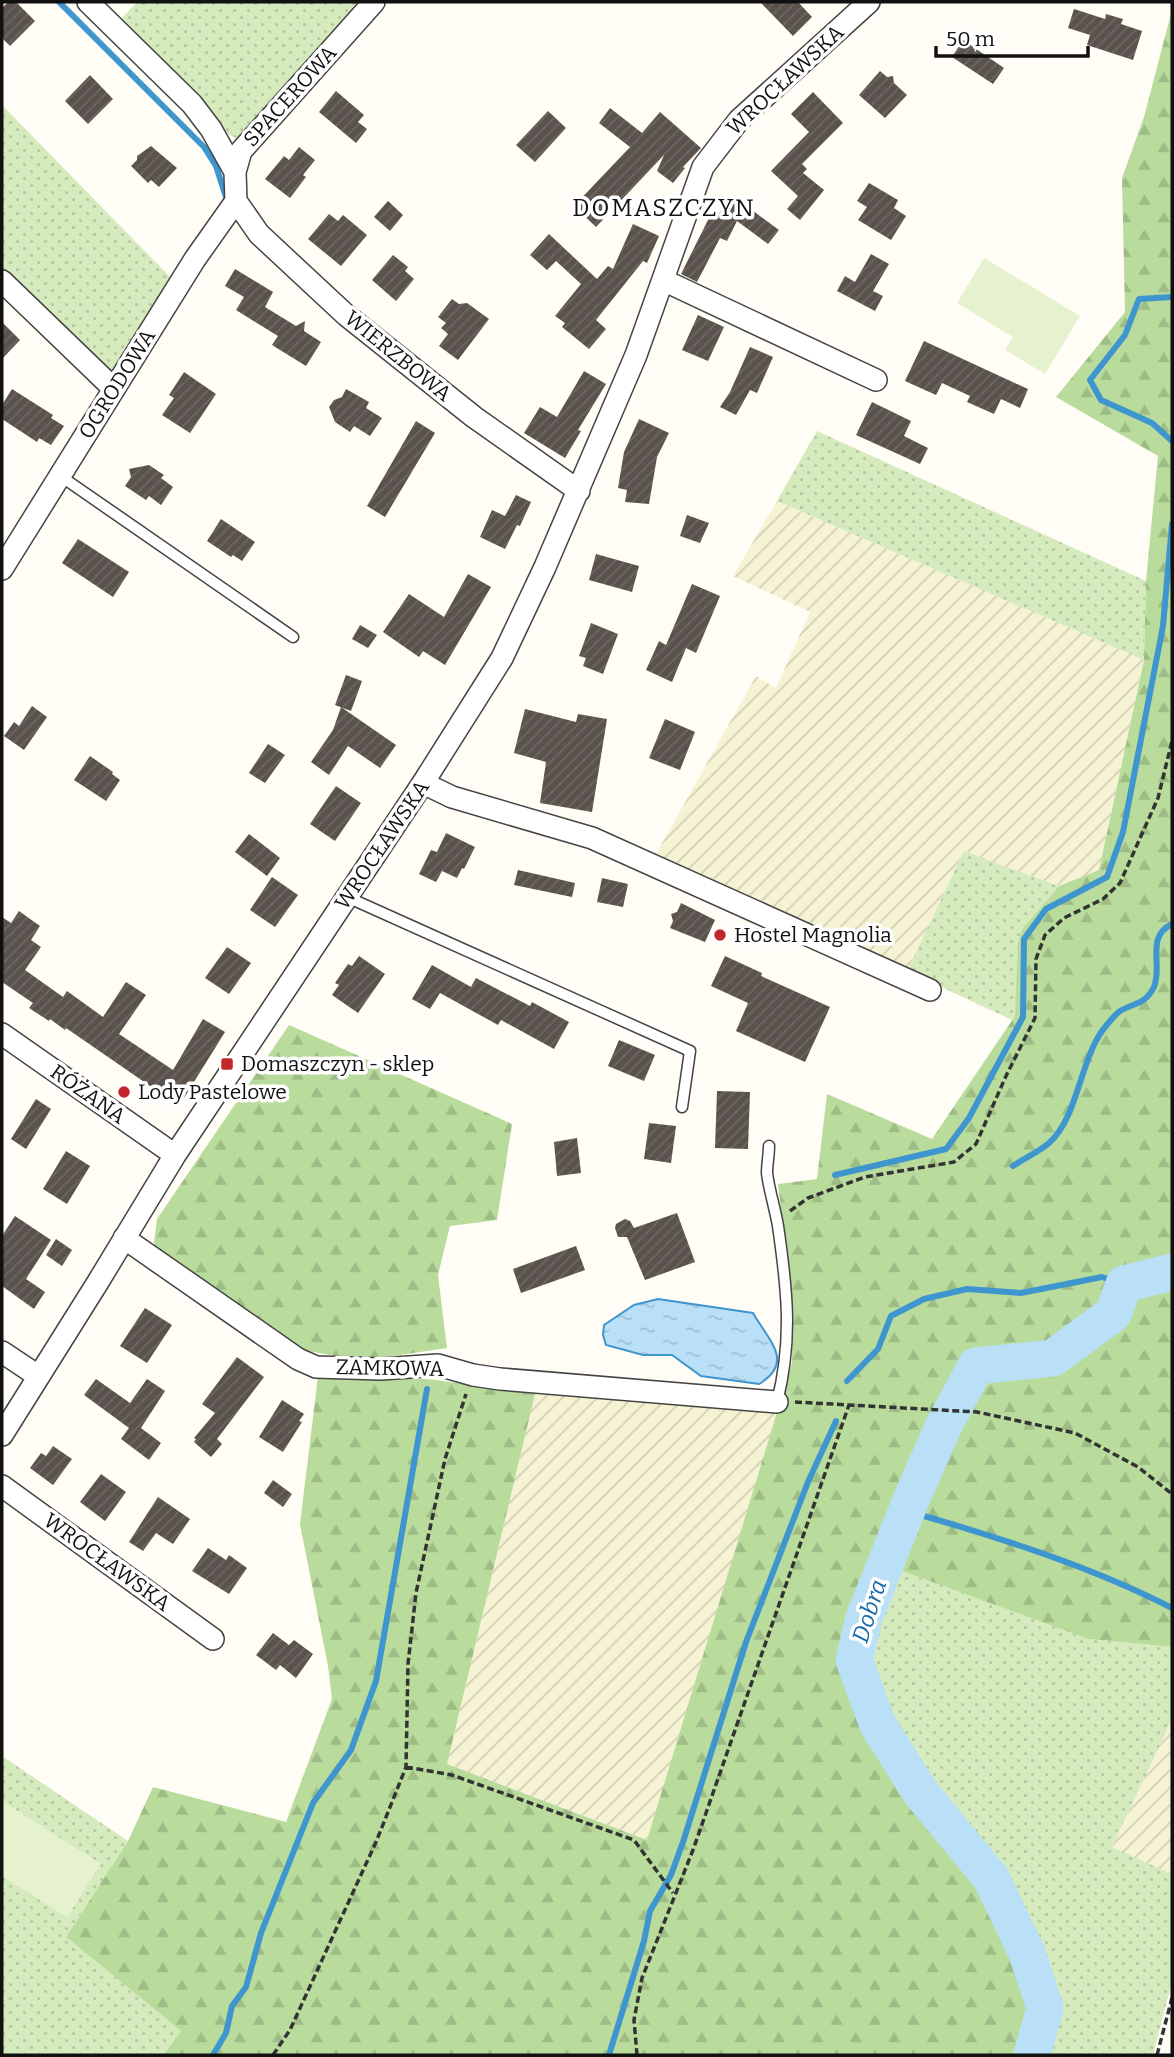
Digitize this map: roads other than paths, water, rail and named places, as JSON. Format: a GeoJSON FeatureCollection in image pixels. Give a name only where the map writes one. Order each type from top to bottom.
{"type":"FeatureCollection","features":[{"type":"Feature","properties":{"kind":"street"},"geometry":{"type":"LineString","coordinates":[[88,2],[192,104],[211,130],[235,172]]}},
{"type":"Feature","properties":{"kind":"street","name":"SPACEROWA"},"geometry":{"type":"LineString","coordinates":[[236,201],[235,172],[241,151],[374,2]]}},
{"type":"Feature","properties":{"kind":"street","name":"WROCŁAWSKA"},"geometry":{"type":"LineString","coordinates":[[2,1435],[174,1155],[423,783],[502,659],[579,491],[636,355],[703,167],[739,120],[869,2]]}},
{"type":"Feature","properties":{"kind":"street","name":"OGRODOWA"},"geometry":{"type":"LineString","coordinates":[[2,569],[195,258],[236,201]]}},
{"type":"Feature","properties":{"kind":"street","name":"WIERZBOWA"},"geometry":{"type":"LineString","coordinates":[[236,201],[259,234],[346,315],[474,417],[579,491]]}},
{"type":"Feature","properties":{"kind":"street"},"geometry":{"type":"LineString","coordinates":[[2,281],[114,389]]}},
{"type":"Feature","properties":{"kind":"street"},"geometry":{"type":"LineString","coordinates":[[663,281],[876,380]]}},
{"type":"Feature","properties":{"kind":"street"},"geometry":{"type":"LineString","coordinates":[[423,783],[452,797],[592,838],[930,990]]}},
{"type":"Feature","properties":{"kind":"street","name":"RÓŻANA"},"geometry":{"type":"LineString","coordinates":[[2,1034],[174,1155]]}},
{"type":"Feature","properties":{"kind":"street","name":"ZAMKOWA"},"geometry":{"type":"LineString","coordinates":[[124,1238],[298,1359],[316,1367],[381,1369],[438,1365],[473,1375],[575,1387],[777,1402]]}},
{"type":"Feature","properties":{"kind":"street"},"geometry":{"type":"LineString","coordinates":[[2,1352],[38,1376]]}},
{"type":"Feature","properties":{"kind":"street","name":"WROCŁAWSKA"},"geometry":{"type":"LineString","coordinates":[[2,1486],[213,1639]]}},
{"type":"Feature","properties":{"kind":"lane"},"geometry":{"type":"LineString","coordinates":[[59,475],[293,637]]}},
{"type":"Feature","properties":{"kind":"lane"},"geometry":{"type":"LineString","coordinates":[[347,897],[691,1051],[682,1107]]}},
{"type":"Feature","properties":{"kind":"lane"},"geometry":{"type":"LineString","coordinates":[[769,1146],[767,1173],[785,1277],[787,1324],[786,1368],[777,1402]]}},
{"type":"Feature","properties":{"kind":"water"},"geometry":{"type":"Polygon","coordinates":[[[658,1299],[753,1313],[776,1351],[776,1368],[759,1384],[701,1376],[672,1355],[643,1355],[606,1345],[604,1325],[634,1305],[658,1299]]]}},
{"type":"Feature","properties":{"kind":"waterway"},"geometry":{"type":"LineString","coordinates":[[59,2],[204,147],[216,166],[226,197]]}},
{"type":"Feature","properties":{"kind":"waterway"},"geometry":{"type":"LineString","coordinates":[[1172,297],[1139,299],[1125,335],[1090,380],[1101,400],[1152,423],[1172,441]]}},
{"type":"Feature","properties":{"kind":"waterway"},"geometry":{"type":"LineString","coordinates":[[835,1175],[946,1149],[969,1118],[1023,1017],[1024,939],[1046,909],[1107,877],[1123,832],[1163,626],[1172,524]]}},
{"type":"Feature","properties":{"kind":"waterway"},"geometry":{"type":"LineString","coordinates":[[1013,1166],[1045,1146],[1058,1133],[1066,1120],[1088,1058],[1102,1031],[1118,1013],[1151,993],[1156,979],[1159,936],[1172,924]]}},
{"type":"Feature","properties":{"kind":"waterway","name":"Dobra"},"geometry":{"type":"LineString","coordinates":[[1032,2055],[1045,2008],[1027,1953],[991,1878],[921,1793],[878,1725],[854,1660],[864,1618],[911,1500],[944,1425],[976,1366],[1053,1358],[1113,1314],[1124,1284],[1172,1272]]}},
{"type":"Feature","properties":{"kind":"waterway"},"geometry":{"type":"LineString","coordinates":[[847,1381],[878,1349],[891,1316],[924,1299],[967,1289],[1021,1293],[1102,1277],[1124,1284]]}},
{"type":"Feature","properties":{"kind":"waterway"},"geometry":{"type":"LineString","coordinates":[[213,2055],[226,2033],[232,2006],[246,1987],[261,1933],[313,1803],[351,1750],[376,1681],[427,1389]]}},
{"type":"Feature","properties":{"kind":"waterway"},"geometry":{"type":"LineString","coordinates":[[609,2055],[644,1941],[650,1911],[671,1875],[683,1842],[746,1642],[808,1482],[836,1421]]}},
{"type":"Feature","properties":{"kind":"waterway"},"geometry":{"type":"LineString","coordinates":[[907,1511],[1075,1565],[1172,1608]]}},
{"type":"Feature","properties":{"kind":"place","name":"Hostel Magnolia"},"geometry":{"type":"Point","coordinates":[720,935]}},
{"type":"Feature","properties":{"kind":"place","name":"Domaszczyn - sklep"},"geometry":{"type":"Point","coordinates":[227,1064]}},
{"type":"Feature","properties":{"kind":"place","name":"Lody Pastelowe"},"geometry":{"type":"Point","coordinates":[124,1092]}},
{"type":"Feature","properties":{"kind":"district","name":"DOMASZCZYN"},"geometry":{"type":"Point","coordinates":[664,208]}}]}
